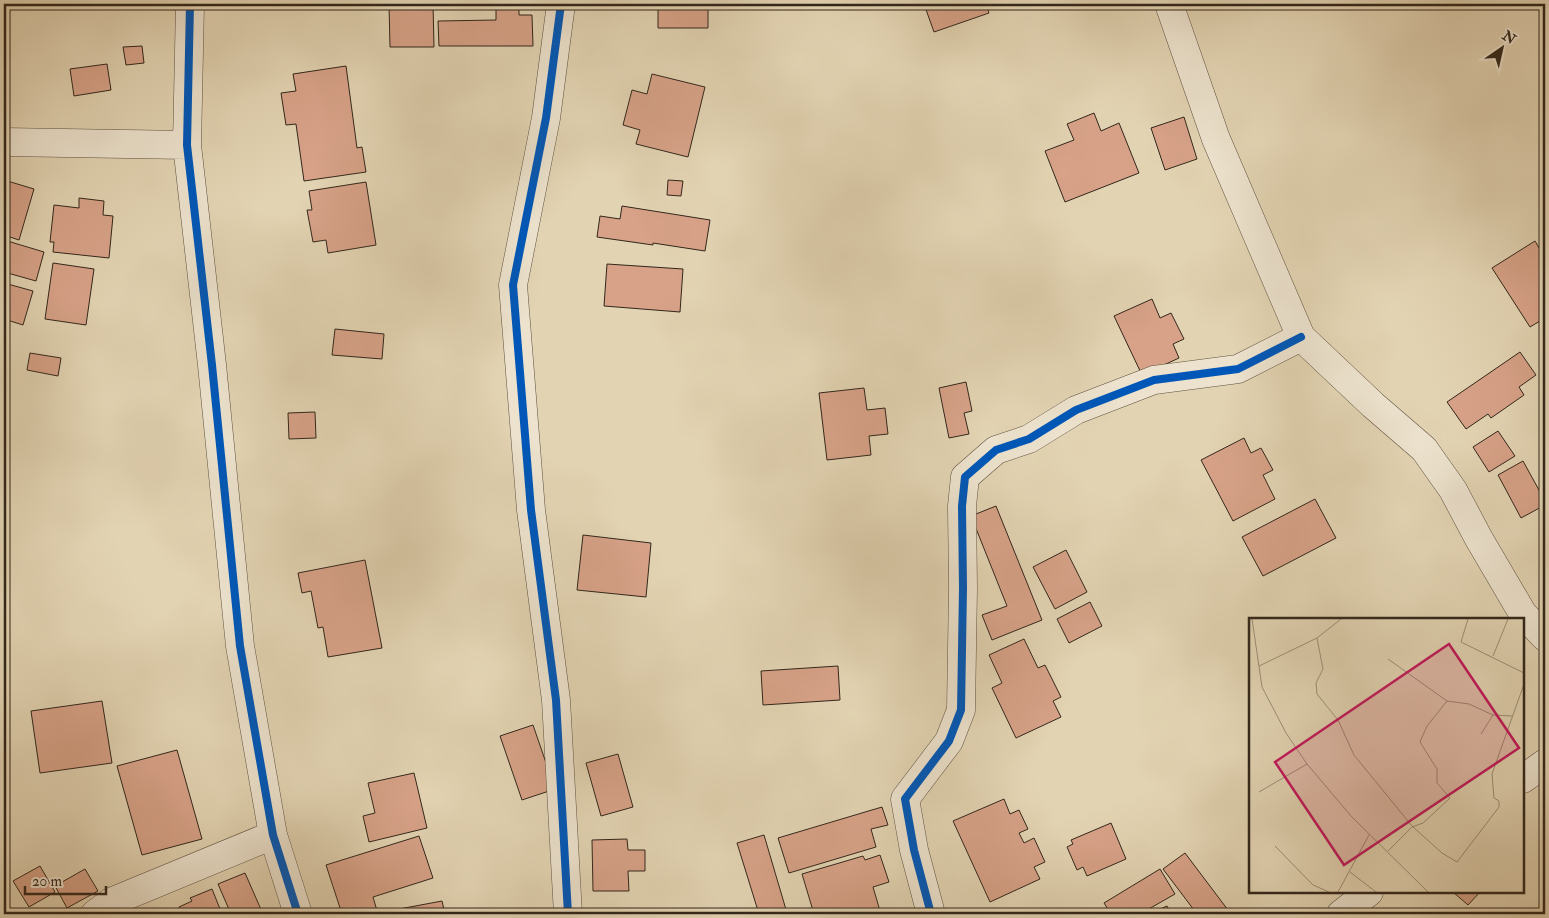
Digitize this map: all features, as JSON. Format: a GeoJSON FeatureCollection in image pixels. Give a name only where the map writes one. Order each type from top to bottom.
{"type":"FeatureCollection","features":[{"type":"Feature","properties":{"kind":"street"},"geometry":{"type":"LineString","coordinates":[[190,4],[187,145],[212,365],[240,646],[273,835],[298,914]]}},
{"type":"Feature","properties":{"kind":"street"},"geometry":{"type":"LineString","coordinates":[[561,4],[546,118],[514,285],[531,510],[556,700],[568,914]]}},
{"type":"Feature","properties":{"kind":"street"},"geometry":{"type":"LineString","coordinates":[[1169,4],[1216,139],[1300,337],[1424,449],[1453,490],[1479,539],[1516,617]]}},
{"type":"Feature","properties":{"kind":"street"},"geometry":{"type":"LineString","coordinates":[[4,142],[187,145]]}},
{"type":"Feature","properties":{"kind":"street"},"geometry":{"type":"LineString","coordinates":[[931,914],[914,850],[905,800],[950,741],[961,710],[962,506],[965,477],[996,450],[1029,439],[1076,410],[1154,380],[1238,369],[1300,337]]}},
{"type":"Feature","properties":{"kind":"street"},"geometry":{"type":"LineString","coordinates":[[1524,623],[1545,637]]}},
{"type":"Feature","properties":{"kind":"street"},"geometry":{"type":"LineString","coordinates":[[1524,778],[1545,763]]}},
{"type":"Feature","properties":{"kind":"street"},"geometry":{"type":"LineString","coordinates":[[95,914],[111,902],[273,835]]}},
{"type":"Feature","properties":{"kind":"street"},"geometry":{"type":"LineString","coordinates":[[1341,914],[1368,893]]}},
{"type":"Feature","properties":{"kind":"building"},"geometry":{"type":"Polygon","coordinates":[[[389,4],[433,4],[434,47],[390,47],[389,4]]]}},
{"type":"Feature","properties":{"kind":"building"},"geometry":{"type":"Polygon","coordinates":[[[654,4],[708,4],[708,28],[658,28],[658,9],[654,9],[654,4]]]}},
{"type":"Feature","properties":{"kind":"building"},"geometry":{"type":"Polygon","coordinates":[[[924,4],[986,4],[989,13],[934,32],[924,4]]]}},
{"type":"Feature","properties":{"kind":"building"},"geometry":{"type":"Polygon","coordinates":[[[496,7],[519,7],[519,15],[532,15],[533,46],[439,46],[438,21],[496,20],[496,7]]]}},
{"type":"Feature","properties":{"kind":"building"},"geometry":{"type":"Polygon","coordinates":[[[142,46],[144,63],[126,65],[123,47],[142,46]]]}},
{"type":"Feature","properties":{"kind":"building"},"geometry":{"type":"Polygon","coordinates":[[[107,64],[111,90],[74,96],[70,69],[107,64]]]}},
{"type":"Feature","properties":{"kind":"building"},"geometry":{"type":"Polygon","coordinates":[[[346,66],[357,148],[362,147],[366,172],[304,181],[296,124],[286,125],[281,93],[296,91],[293,74],[346,66]]]}},
{"type":"Feature","properties":{"kind":"building"},"geometry":{"type":"Polygon","coordinates":[[[652,74],[705,87],[688,157],[636,144],[640,130],[623,125],[632,90],[647,94],[652,74]]]}},
{"type":"Feature","properties":{"kind":"building"},"geometry":{"type":"Polygon","coordinates":[[[1094,113],[1101,131],[1119,123],[1139,173],[1065,202],[1045,151],[1074,140],[1067,124],[1094,113]]]}},
{"type":"Feature","properties":{"kind":"building"},"geometry":{"type":"Polygon","coordinates":[[[1184,117],[1197,159],[1165,170],[1151,128],[1184,117]]]}},
{"type":"Feature","properties":{"kind":"building"},"geometry":{"type":"Polygon","coordinates":[[[4,180],[34,189],[19,240],[4,235],[4,180]]]}},
{"type":"Feature","properties":{"kind":"building"},"geometry":{"type":"Polygon","coordinates":[[[668,180],[683,181],[681,196],[667,195],[668,180]]]}},
{"type":"Feature","properties":{"kind":"building"},"geometry":{"type":"Polygon","coordinates":[[[366,182],[376,245],[328,253],[326,240],[313,242],[307,210],[312,210],[309,191],[366,182]]]}},
{"type":"Feature","properties":{"kind":"building"},"geometry":{"type":"Polygon","coordinates":[[[79,198],[104,201],[103,215],[113,216],[109,258],[53,252],[54,242],[50,242],[54,205],[79,208],[79,198]]]}},
{"type":"Feature","properties":{"kind":"building"},"geometry":{"type":"Polygon","coordinates":[[[622,206],[710,220],[705,251],[597,237],[600,216],[620,219],[622,206]]]}},
{"type":"Feature","properties":{"kind":"building"},"geometry":{"type":"Polygon","coordinates":[[[4,240],[44,252],[36,281],[4,272],[4,240]]]}},
{"type":"Feature","properties":{"kind":"building"},"geometry":{"type":"Polygon","coordinates":[[[1535,241],[1545,258],[1545,318],[1530,327],[1492,268],[1535,241]]]}},
{"type":"Feature","properties":{"kind":"building"},"geometry":{"type":"Polygon","coordinates":[[[53,263],[94,269],[86,325],[45,319],[53,263]]]}},
{"type":"Feature","properties":{"kind":"building"},"geometry":{"type":"Polygon","coordinates":[[[607,264],[683,269],[680,312],[604,306],[607,264]]]}},
{"type":"Feature","properties":{"kind":"building"},"geometry":{"type":"Polygon","coordinates":[[[4,283],[33,291],[23,325],[4,319],[4,283]]]}},
{"type":"Feature","properties":{"kind":"building"},"geometry":{"type":"Polygon","coordinates":[[[1152,299],[1160,318],[1171,313],[1184,339],[1173,344],[1179,358],[1142,375],[1114,316],[1152,299]]]}},
{"type":"Feature","properties":{"kind":"building"},"geometry":{"type":"Polygon","coordinates":[[[335,329],[384,334],[382,359],[332,355],[335,329]]]}},
{"type":"Feature","properties":{"kind":"building"},"geometry":{"type":"Polygon","coordinates":[[[1520,352],[1536,375],[1519,387],[1524,395],[1491,418],[1488,414],[1466,429],[1447,402],[1520,352]]]}},
{"type":"Feature","properties":{"kind":"building"},"geometry":{"type":"Polygon","coordinates":[[[30,353],[61,358],[58,376],[27,370],[30,353]]]}},
{"type":"Feature","properties":{"kind":"building"},"geometry":{"type":"Polygon","coordinates":[[[966,382],[972,411],[964,413],[969,434],[949,438],[939,388],[966,382]]]}},
{"type":"Feature","properties":{"kind":"building"},"geometry":{"type":"Polygon","coordinates":[[[864,388],[867,410],[885,408],[888,434],[869,436],[871,455],[827,460],[819,393],[864,388]]]}},
{"type":"Feature","properties":{"kind":"building"},"geometry":{"type":"Polygon","coordinates":[[[315,412],[316,438],[289,439],[288,413],[315,412]]]}},
{"type":"Feature","properties":{"kind":"building"},"geometry":{"type":"Polygon","coordinates":[[[1498,431],[1515,456],[1489,472],[1473,447],[1498,431]]]}},
{"type":"Feature","properties":{"kind":"building"},"geometry":{"type":"Polygon","coordinates":[[[1244,438],[1251,453],[1261,448],[1273,470],[1263,475],[1275,499],[1233,521],[1201,460],[1244,438]]]}},
{"type":"Feature","properties":{"kind":"building"},"geometry":{"type":"Polygon","coordinates":[[[1523,461],[1545,501],[1545,505],[1521,518],[1498,475],[1523,461]]]}},
{"type":"Feature","properties":{"kind":"building"},"geometry":{"type":"Polygon","coordinates":[[[1315,499],[1336,538],[1263,576],[1242,537],[1315,499]]]}},
{"type":"Feature","properties":{"kind":"building"},"geometry":{"type":"Polygon","coordinates":[[[996,506],[1042,620],[992,640],[982,615],[1007,606],[971,516],[996,506]]]}},
{"type":"Feature","properties":{"kind":"building"},"geometry":{"type":"Polygon","coordinates":[[[583,535],[651,543],[646,597],[577,590],[583,535]]]}},
{"type":"Feature","properties":{"kind":"building"},"geometry":{"type":"Polygon","coordinates":[[[1066,550],[1087,592],[1055,609],[1033,567],[1066,550]]]}},
{"type":"Feature","properties":{"kind":"building"},"geometry":{"type":"Polygon","coordinates":[[[365,560],[382,648],[328,657],[323,627],[318,628],[311,591],[302,593],[298,573],[365,560]]]}},
{"type":"Feature","properties":{"kind":"building"},"geometry":{"type":"Polygon","coordinates":[[[1090,602],[1102,626],[1069,643],[1057,619],[1090,602]]]}},
{"type":"Feature","properties":{"kind":"building"},"geometry":{"type":"Polygon","coordinates":[[[1024,639],[1038,668],[1045,665],[1061,697],[1053,701],[1061,717],[1016,738],[992,688],[1002,683],[989,655],[1024,639]]]}},
{"type":"Feature","properties":{"kind":"building"},"geometry":{"type":"Polygon","coordinates":[[[838,666],[840,700],[763,705],[761,671],[838,666]]]}},
{"type":"Feature","properties":{"kind":"building"},"geometry":{"type":"Polygon","coordinates":[[[102,701],[112,763],[40,773],[31,711],[102,701]]]}},
{"type":"Feature","properties":{"kind":"building"},"geometry":{"type":"Polygon","coordinates":[[[533,725],[555,789],[522,800],[500,736],[533,725]]]}},
{"type":"Feature","properties":{"kind":"building"},"geometry":{"type":"Polygon","coordinates":[[[177,750],[202,839],[142,855],[117,766],[177,750]]]}},
{"type":"Feature","properties":{"kind":"building"},"geometry":{"type":"Polygon","coordinates":[[[618,754],[633,807],[601,816],[586,763],[618,754]]]}},
{"type":"Feature","properties":{"kind":"building"},"geometry":{"type":"Polygon","coordinates":[[[414,773],[427,828],[369,842],[363,816],[375,813],[368,783],[414,773]]]}},
{"type":"Feature","properties":{"kind":"building"},"geometry":{"type":"Polygon","coordinates":[[[1004,799],[1010,814],[1019,810],[1028,829],[1019,833],[1024,843],[1034,838],[1045,862],[1034,867],[1040,879],[990,902],[953,821],[1004,799]]]}},
{"type":"Feature","properties":{"kind":"building"},"geometry":{"type":"Polygon","coordinates":[[[882,807],[888,825],[871,829],[876,847],[789,873],[778,838],[882,807]]]}},
{"type":"Feature","properties":{"kind":"building"},"geometry":{"type":"Polygon","coordinates":[[[1111,823],[1126,859],[1087,876],[1083,867],[1077,870],[1067,847],[1073,844],[1071,840],[1111,823]]]}},
{"type":"Feature","properties":{"kind":"building"},"geometry":{"type":"Polygon","coordinates":[[[764,835],[787,913],[759,914],[737,843],[764,835]]]}},
{"type":"Feature","properties":{"kind":"building"},"geometry":{"type":"Polygon","coordinates":[[[419,836],[433,878],[373,897],[378,914],[342,914],[326,865],[419,836]]]}},
{"type":"Feature","properties":{"kind":"building"},"geometry":{"type":"Polygon","coordinates":[[[627,839],[628,850],[645,850],[645,871],[628,871],[629,891],[593,891],[592,840],[627,839]]]}},
{"type":"Feature","properties":{"kind":"building"},"geometry":{"type":"Polygon","coordinates":[[[1185,853],[1231,914],[1197,914],[1163,869],[1185,853]]]}},
{"type":"Feature","properties":{"kind":"building"},"geometry":{"type":"Polygon","coordinates":[[[880,855],[889,882],[873,887],[880,911],[869,914],[814,914],[802,874],[863,856],[865,860],[880,855]]]}},
{"type":"Feature","properties":{"kind":"building"},"geometry":{"type":"Polygon","coordinates":[[[40,866],[55,892],[29,907],[13,881],[40,866]]]}},
{"type":"Feature","properties":{"kind":"building"},"geometry":{"type":"Polygon","coordinates":[[[85,869],[98,891],[67,908],[55,886],[85,869]]]}},
{"type":"Feature","properties":{"kind":"building"},"geometry":{"type":"Polygon","coordinates":[[[1160,869],[1175,894],[1140,914],[1111,914],[1104,903],[1160,869]]]}},
{"type":"Feature","properties":{"kind":"building"},"geometry":{"type":"Polygon","coordinates":[[[245,873],[263,914],[231,914],[218,884],[245,873]]]}},
{"type":"Feature","properties":{"kind":"building"},"geometry":{"type":"Polygon","coordinates":[[[212,889],[222,914],[182,914],[179,907],[192,901],[190,898],[212,889]]]}},
{"type":"Feature","properties":{"kind":"building"},"geometry":{"type":"Polygon","coordinates":[[[1454,893],[1479,893],[1468,905],[1454,893]]]}},
{"type":"Feature","properties":{"kind":"building"},"geometry":{"type":"Polygon","coordinates":[[[442,901],[445,914],[394,914],[394,910],[442,901]]]}},
{"type":"Feature","properties":{"kind":"building"},"geometry":{"type":"Polygon","coordinates":[[[1167,906],[1171,914],[1149,914],[1167,906]]]}},
{"type":"Feature","properties":{"kind":"cycle path"},"geometry":{"type":"LineString","coordinates":[[190,4],[187,145],[212,365],[240,646],[273,835],[298,914]]}},
{"type":"Feature","properties":{"kind":"cycle path"},"geometry":{"type":"LineString","coordinates":[[561,4],[546,118],[513,285],[531,510],[556,700],[568,914]]}},
{"type":"Feature","properties":{"kind":"cycle path"},"geometry":{"type":"LineString","coordinates":[[931,914],[914,850],[905,799],[949,741],[961,710],[962,506],[965,477],[996,450],[1029,439],[1076,410],[1154,380],[1238,369],[1301,337]]}}]}
